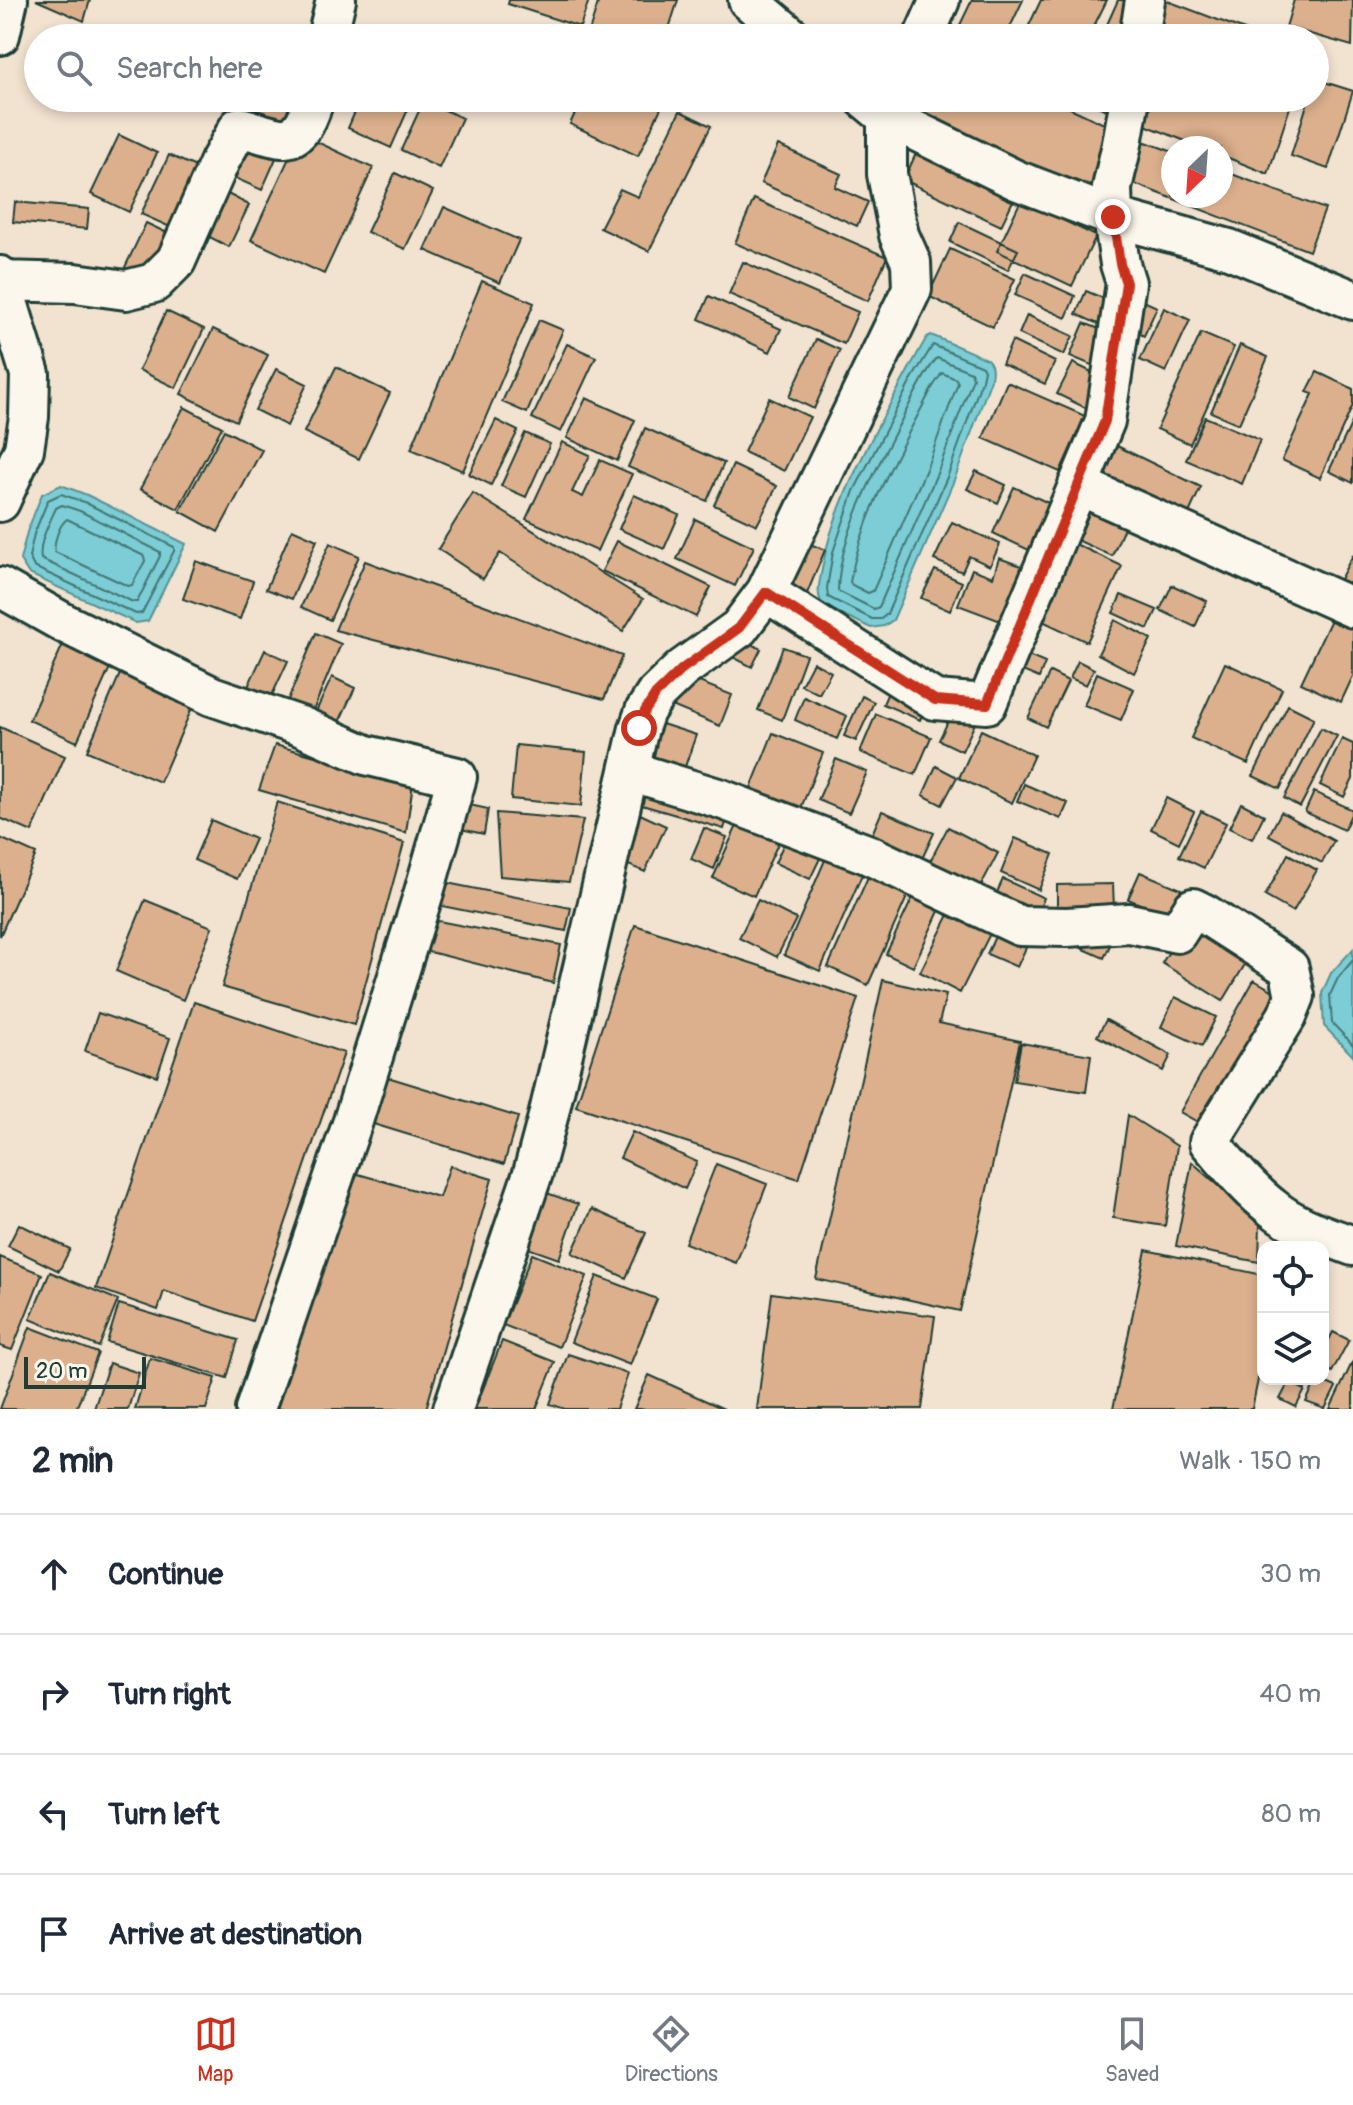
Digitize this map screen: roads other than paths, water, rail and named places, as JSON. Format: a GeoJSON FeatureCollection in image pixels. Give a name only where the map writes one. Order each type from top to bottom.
{"type":"FeatureCollection","features":[{"type":"Feature","properties":{"kind":"street"},"geometry":{"type":"LineString","coordinates":[[0,35],[8,0]]}},
{"type":"Feature","properties":{"kind":"street"},"geometry":{"type":"LineString","coordinates":[[330,24],[336,0]]}},
{"type":"Feature","properties":{"kind":"street"},"geometry":{"type":"LineString","coordinates":[[748,0],[776,24]]}},
{"type":"Feature","properties":{"kind":"street"},"geometry":{"type":"LineString","coordinates":[[929,24],[940,0]]}},
{"type":"Feature","properties":{"kind":"street"},"geometry":{"type":"LineString","coordinates":[[1141,24],[1145,0]]}},
{"type":"Feature","properties":{"kind":"street"},"geometry":{"type":"LineString","coordinates":[[0,502],[24,449],[29,417],[30,374],[1,279],[75,283],[126,290],[154,283],[176,261],[220,161],[239,127],[285,139],[299,132],[309,112]]}},
{"type":"Feature","properties":{"kind":"street"},"geometry":{"type":"LineString","coordinates":[[453,1409],[537,1159],[645,711],[656,694],[682,669],[739,628],[766,592],[912,289],[911,262],[899,235],[887,174],[883,112]]}},
{"type":"Feature","properties":{"kind":"street"},"geometry":{"type":"LineString","coordinates":[[896,112],[1016,180],[1113,217],[1229,249],[1353,300]]}},
{"type":"Feature","properties":{"kind":"street"},"geometry":{"type":"LineString","coordinates":[[766,592],[935,700],[987,704],[1105,421],[1126,283],[1113,217],[1112,188],[1128,112]]}},
{"type":"Feature","properties":{"kind":"street"},"geometry":{"type":"LineString","coordinates":[[1078,485],[1353,608]]}},
{"type":"Feature","properties":{"kind":"street"},"geometry":{"type":"LineString","coordinates":[[0,587],[64,623],[212,696],[300,726],[366,755],[457,777],[353,1121],[255,1409]]}},
{"type":"Feature","properties":{"kind":"street"},"geometry":{"type":"LineString","coordinates":[[630,771],[721,799],[867,854],[1020,926],[1129,923],[1177,933],[1193,908],[1289,968],[1295,996],[1287,1016],[1209,1142],[1275,1211],[1353,1246]]}},
{"type":"Feature","properties":{"kind":"water"},"geometry":{"type":"Polygon","coordinates":[[[931,335],[987,359],[992,367],[990,382],[955,478],[893,620],[884,626],[871,628],[823,605],[819,583],[831,533],[851,481],[907,372],[931,335]]]}},
{"type":"Feature","properties":{"kind":"water"},"geometry":{"type":"Polygon","coordinates":[[[61,485],[186,544],[148,621],[136,623],[29,574],[20,560],[42,494],[61,485]]]}},
{"type":"Feature","properties":{"kind":"water"},"geometry":{"type":"Polygon","coordinates":[[[1353,949],[1353,1056],[1324,1026],[1322,993],[1331,973],[1353,949]]]}}]}
